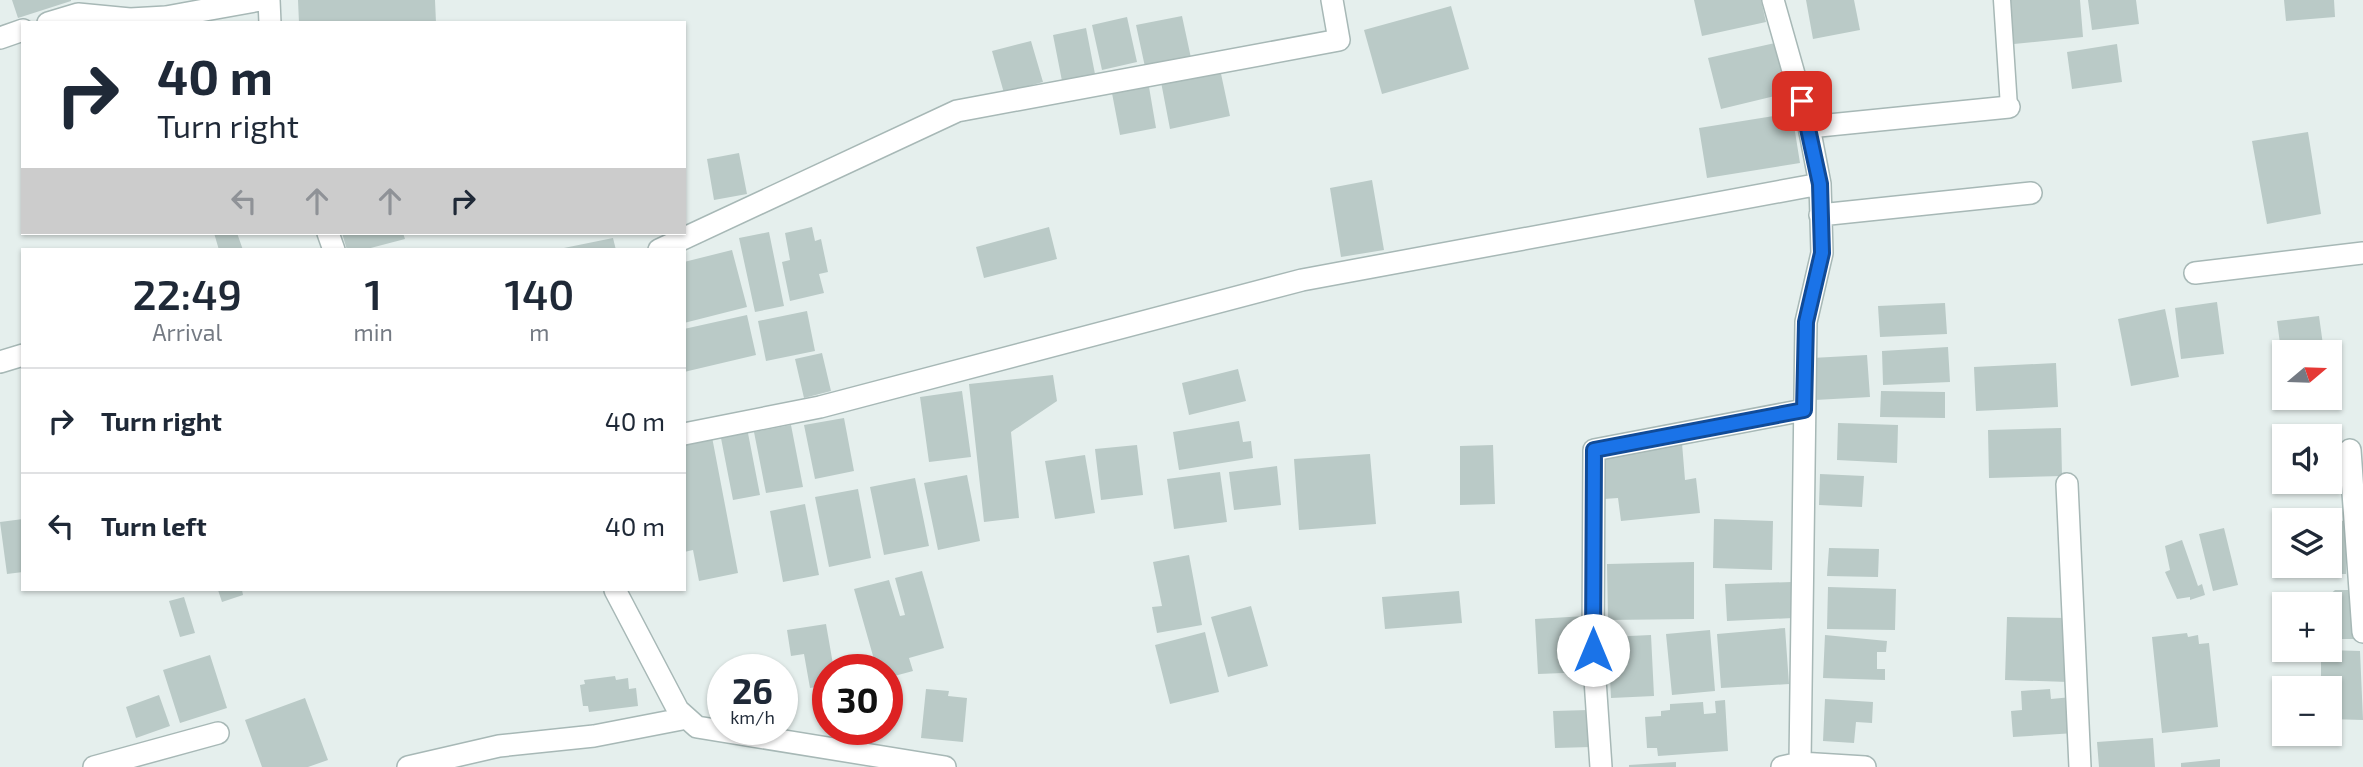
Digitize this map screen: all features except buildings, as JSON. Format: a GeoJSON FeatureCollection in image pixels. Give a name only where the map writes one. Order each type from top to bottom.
{"type":"FeatureCollection","features":[{"type":"Feature","properties":{"kind":"street"},"geometry":{"type":"LineString","coordinates":[[55,21],[100,7],[131,19],[166,17],[260,0]]}},
{"type":"Feature","properties":{"kind":"street"},"geometry":{"type":"LineString","coordinates":[[269,0],[270,21]]}},
{"type":"Feature","properties":{"kind":"street"},"geometry":{"type":"LineString","coordinates":[[663,248],[957,111],[1339,40],[1332,0]]}},
{"type":"Feature","properties":{"kind":"street"},"geometry":{"type":"LineString","coordinates":[[1773,0],[1809,127],[1820,184],[1822,253],[1806,322],[1791,765],[1865,767]]}},
{"type":"Feature","properties":{"kind":"street"},"geometry":{"type":"LineString","coordinates":[[0,38],[21,31]]}},
{"type":"Feature","properties":{"kind":"street"},"geometry":{"type":"LineString","coordinates":[[1809,127],[2009,107]]}},
{"type":"Feature","properties":{"kind":"street"},"geometry":{"type":"LineString","coordinates":[[686,434],[820,407],[1302,280],[1820,184]]}},
{"type":"Feature","properties":{"kind":"street"},"geometry":{"type":"LineString","coordinates":[[1820,215],[2031,193]]}},
{"type":"Feature","properties":{"kind":"street"},"geometry":{"type":"LineString","coordinates":[[2195,273],[2363,253]]}},
{"type":"Feature","properties":{"kind":"street"},"geometry":{"type":"LineString","coordinates":[[0,362],[21,356]]}},
{"type":"Feature","properties":{"kind":"street"},"geometry":{"type":"LineString","coordinates":[[1601,767],[1593,650],[1594,450],[1804,410]]}},
{"type":"Feature","properties":{"kind":"street"},"geometry":{"type":"LineString","coordinates":[[2350,450],[2363,632]]}},
{"type":"Feature","properties":{"kind":"street"},"geometry":{"type":"LineString","coordinates":[[2067,484],[2080,767]]}},
{"type":"Feature","properties":{"kind":"street"},"geometry":{"type":"LineString","coordinates":[[615,591],[678,709],[696,727],[945,767]]}},
{"type":"Feature","properties":{"kind":"street"},"geometry":{"type":"LineString","coordinates":[[408,767],[499,746],[594,736],[687,718]]}},
{"type":"Feature","properties":{"kind":"street"},"geometry":{"type":"LineString","coordinates":[[94,767],[218,733]]}},
{"type":"Feature","properties":{"kind":"lane"},"geometry":{"type":"LineString","coordinates":[[2002,0],[2009,107]]}},
{"type":"Feature","properties":{"kind":"route"},"geometry":{"type":"LineString","coordinates":[[1593,650],[1594,450],[1804,410],[1806,322],[1822,253],[1820,184],[1802,101]]}}]}
